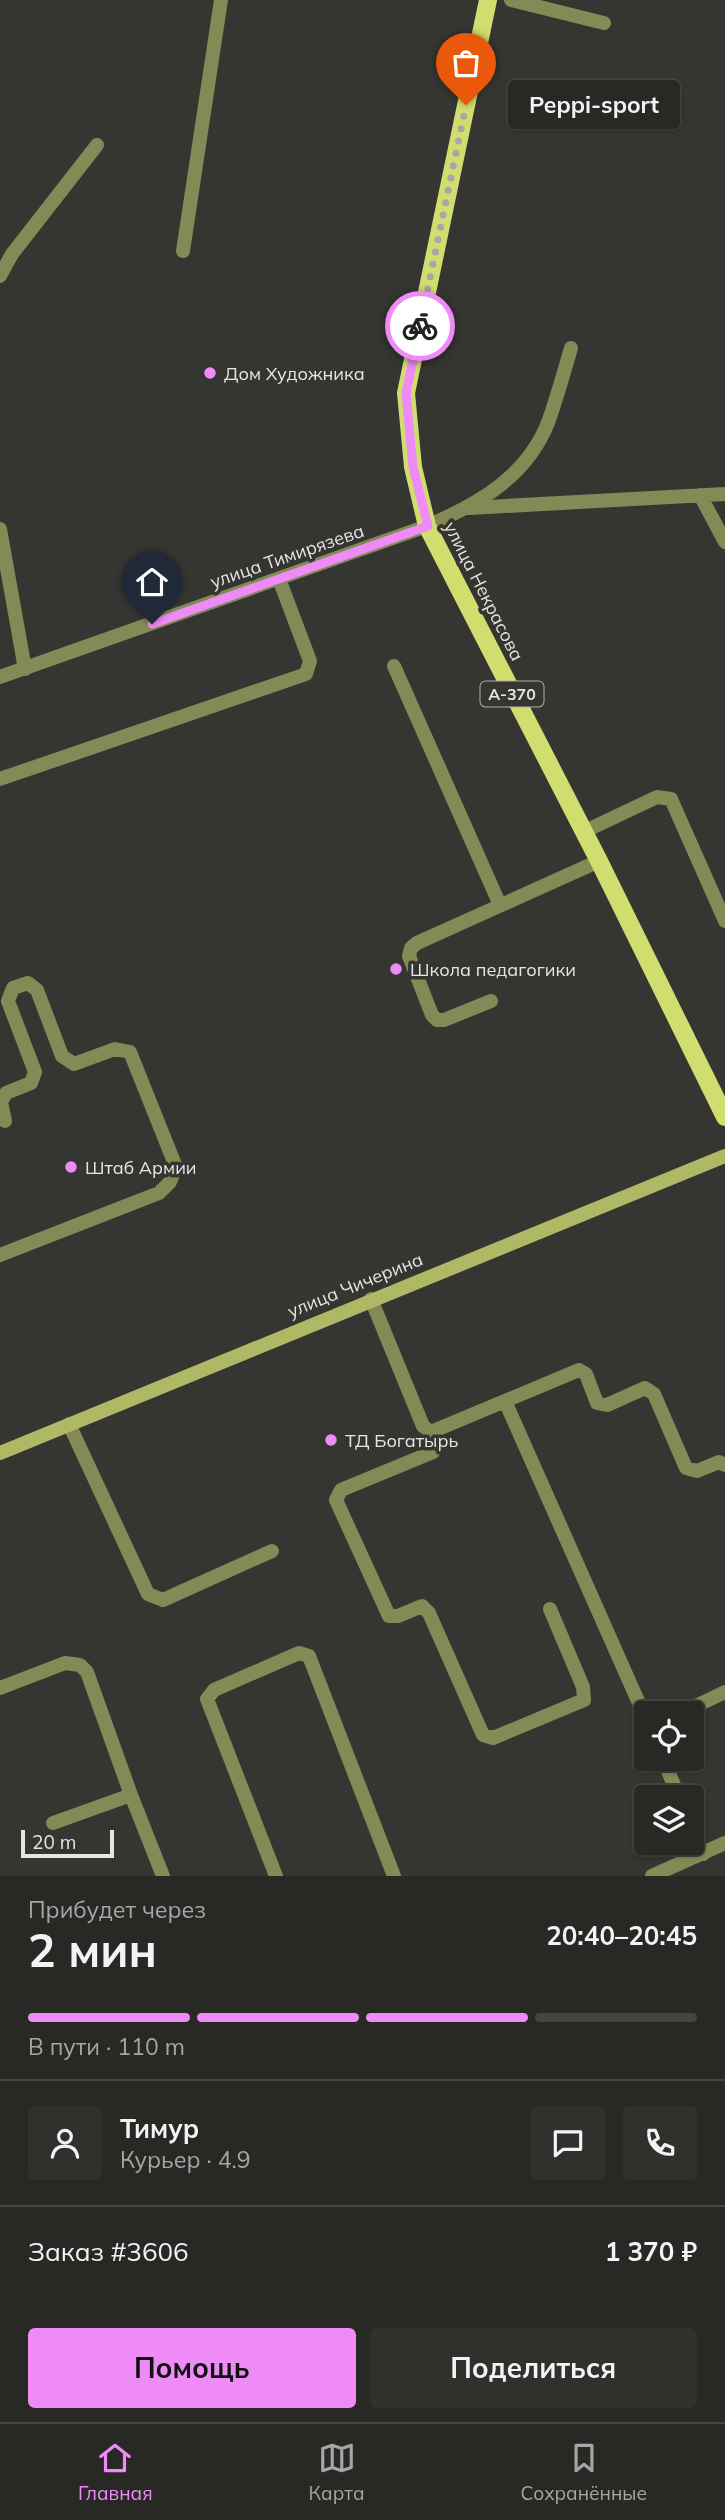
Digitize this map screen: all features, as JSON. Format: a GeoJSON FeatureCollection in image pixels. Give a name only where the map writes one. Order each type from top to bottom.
{"type":"FeatureCollection","features":[{"type":"Feature","properties":{"kind":"main road","name":"улица Некрасова"},"geometry":{"type":"LineString","coordinates":[[488,0],[406,393],[413,467],[428,526],[725,1117]]}},
{"type":"Feature","properties":{"kind":"main road","name":"улица Чичерина"},"geometry":{"type":"LineString","coordinates":[[0,1453],[725,1156]]}},
{"type":"Feature","properties":{"kind":"street"},"geometry":{"type":"LineString","coordinates":[[183,251],[221,0]]}},
{"type":"Feature","properties":{"kind":"street"},"geometry":{"type":"LineString","coordinates":[[511,0],[604,23]]}},
{"type":"Feature","properties":{"kind":"street"},"geometry":{"type":"LineString","coordinates":[[0,276],[12,254],[97,145]]}},
{"type":"Feature","properties":{"kind":"street"},"geometry":{"type":"LineString","coordinates":[[469,508],[499,487],[529,457],[548,422],[571,348]]}},
{"type":"Feature","properties":{"kind":"street"},"geometry":{"type":"LineString","coordinates":[[469,508],[725,494]]}},
{"type":"Feature","properties":{"kind":"street"},"geometry":{"type":"LineString","coordinates":[[700,495],[725,542]]}},
{"type":"Feature","properties":{"kind":"street","name":"улица Тимирязева"},"geometry":{"type":"LineString","coordinates":[[0,677],[428,526],[469,508]]}},
{"type":"Feature","properties":{"kind":"street"},"geometry":{"type":"LineString","coordinates":[[0,529],[25,669]]}},
{"type":"Feature","properties":{"kind":"street"},"geometry":{"type":"LineString","coordinates":[[0,779],[306,674],[310,661],[279,579]]}},
{"type":"Feature","properties":{"kind":"street"},"geometry":{"type":"LineString","coordinates":[[394,666],[500,905]]}},
{"type":"Feature","properties":{"kind":"street"},"geometry":{"type":"LineString","coordinates":[[583,832],[657,797],[671,799],[725,921]]}},
{"type":"Feature","properties":{"kind":"street"},"geometry":{"type":"LineString","coordinates":[[491,1001],[444,1020],[437,1020],[432,1015],[409,956],[411,948],[598,861]]}},
{"type":"Feature","properties":{"kind":"street"},"geometry":{"type":"LineString","coordinates":[[0,1255],[159,1193],[170,1182],[176,1167],[130,1052],[115,1049],[74,1064],[62,1056],[37,990],[28,983],[13,988],[8,1001],[35,1072],[31,1083],[6,1093],[1,1102],[5,1121]]}},
{"type":"Feature","properties":{"kind":"street"},"geometry":{"type":"LineString","coordinates":[[371,1299],[423,1426],[431,1432],[437,1444],[433,1452],[341,1490],[337,1500],[388,1616],[398,1616],[422,1606],[429,1613],[483,1735],[493,1738],[584,1700],[583,1687],[550,1609]]}},
{"type":"Feature","properties":{"kind":"street"},"geometry":{"type":"LineString","coordinates":[[431,1432],[579,1370],[586,1374],[597,1403],[607,1405],[645,1388],[654,1394],[686,1468],[696,1471],[719,1462],[725,1465]]}},
{"type":"Feature","properties":{"kind":"street"},"geometry":{"type":"LineString","coordinates":[[505,1401],[638,1701]]}},
{"type":"Feature","properties":{"kind":"street"},"geometry":{"type":"LineString","coordinates":[[69,1424],[149,1594],[163,1600],[272,1551]]}},
{"type":"Feature","properties":{"kind":"street"},"geometry":{"type":"LineString","coordinates":[[276,1876],[207,1699],[214,1690],[299,1653],[309,1656],[394,1876]]}},
{"type":"Feature","properties":{"kind":"street"},"geometry":{"type":"LineString","coordinates":[[0,1688],[65,1664],[80,1665],[87,1672],[163,1876]]}},
{"type":"Feature","properties":{"kind":"street"},"geometry":{"type":"LineString","coordinates":[[704,1702],[725,1692]]}},
{"type":"Feature","properties":{"kind":"street"},"geometry":{"type":"LineString","coordinates":[[53,1823],[131,1795]]}},
{"type":"Feature","properties":{"kind":"street"},"geometry":{"type":"LineString","coordinates":[[704,1853],[725,1843]]}},
{"type":"Feature","properties":{"kind":"street"},"geometry":{"type":"LineString","coordinates":[[652,1876],[700,1855]]}},
{"type":"Feature","properties":{"kind":"way so far"},"geometry":{"type":"LineString","coordinates":[[420,326],[466,105]]}},
{"type":"Feature","properties":{"kind":"place","name":"Peppi-sport"},"geometry":{"type":"Point","coordinates":[466,105]}},
{"type":"Feature","properties":{"kind":"place","name":"Дом Художника"},"geometry":{"type":"Point","coordinates":[210,373]}},
{"type":"Feature","properties":{"kind":"place","name":"Школа педагогики"},"geometry":{"type":"Point","coordinates":[396,969]}},
{"type":"Feature","properties":{"kind":"place","name":"Штаб Армии"},"geometry":{"type":"Point","coordinates":[71,1167]}},
{"type":"Feature","properties":{"kind":"place","name":"ТД Богатырь"},"geometry":{"type":"Point","coordinates":[331,1440]}},
{"type":"Feature","properties":{"kind":"route"},"geometry":{"type":"LineString","coordinates":[[152,624],[428,526],[413,467],[406,393],[420,326]]}}]}
